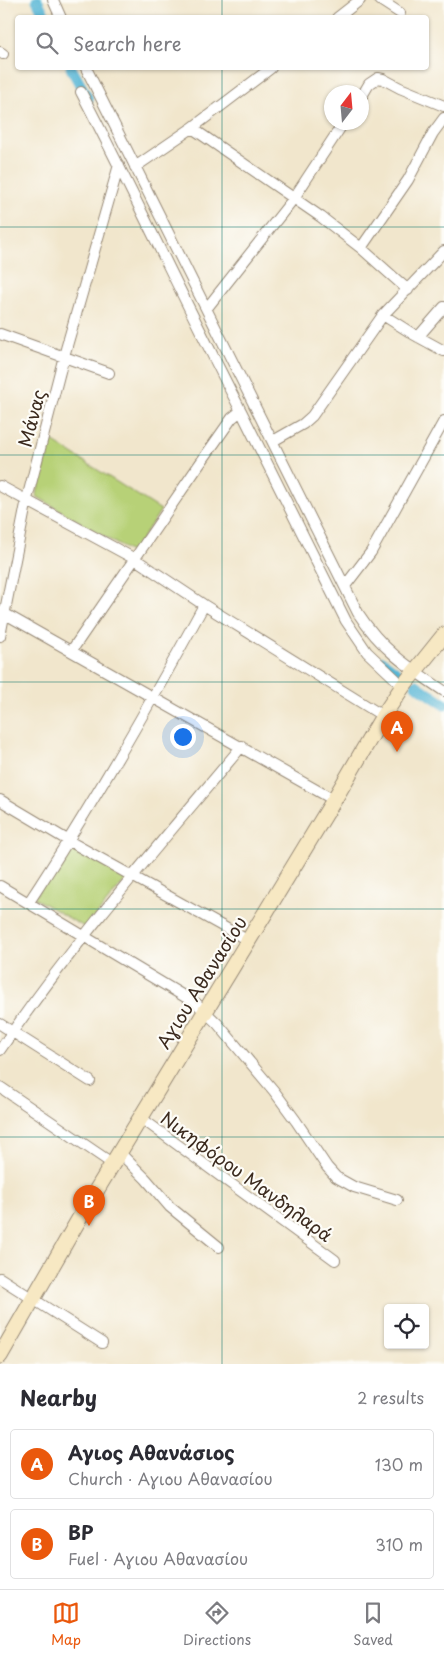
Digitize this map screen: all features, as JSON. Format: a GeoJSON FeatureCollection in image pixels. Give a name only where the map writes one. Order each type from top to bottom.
{"type":"FeatureCollection","features":[{"type":"Feature","properties":{"kind":"main road","name":"Αγιου Αθανασίου"},"geometry":{"type":"LineString","coordinates":[[0,1356],[32,1298],[383,716],[403,686],[416,672],[444,634]]}},
{"type":"Feature","properties":{"kind":"street"},"geometry":{"type":"LineString","coordinates":[[53,0],[60,15]]}},
{"type":"Feature","properties":{"kind":"street"},"geometry":{"type":"LineString","coordinates":[[341,15],[360,0]]}},
{"type":"Feature","properties":{"kind":"street"},"geometry":{"type":"LineString","coordinates":[[380,0],[400,13]]}},
{"type":"Feature","properties":{"kind":"street"},"geometry":{"type":"LineString","coordinates":[[87,70],[358,613],[374,635],[390,652],[444,691]]}},
{"type":"Feature","properties":{"kind":"street"},"geometry":{"type":"LineString","coordinates":[[135,167],[192,128],[269,70]]}},
{"type":"Feature","properties":{"kind":"street"},"geometry":{"type":"LineString","coordinates":[[368,85],[378,78],[383,79],[444,106]]}},
{"type":"Feature","properties":{"kind":"street"},"geometry":{"type":"LineString","coordinates":[[81,92],[346,621],[367,652],[403,686]]}},
{"type":"Feature","properties":{"kind":"street"},"geometry":{"type":"LineString","coordinates":[[361,248],[404,186],[436,128],[444,118]]}},
{"type":"Feature","properties":{"kind":"street"},"geometry":{"type":"LineString","coordinates":[[192,128],[294,198],[361,248],[408,290]]}},
{"type":"Feature","properties":{"kind":"street"},"geometry":{"type":"LineString","coordinates":[[207,308],[294,198],[339,130]]}},
{"type":"Feature","properties":{"kind":"street","name":"Μάνας"},"geometry":{"type":"LineString","coordinates":[[0,636],[2,612],[27,499],[64,356],[119,165]]}},
{"type":"Feature","properties":{"kind":"street"},"geometry":{"type":"LineString","coordinates":[[273,441],[303,424],[312,416],[383,315],[444,251]]}},
{"type":"Feature","properties":{"kind":"street"},"geometry":{"type":"LineString","coordinates":[[418,337],[444,307]]}},
{"type":"Feature","properties":{"kind":"street"},"geometry":{"type":"LineString","coordinates":[[383,315],[444,351]]}},
{"type":"Feature","properties":{"kind":"street"},"geometry":{"type":"LineString","coordinates":[[0,334],[109,373]]}},
{"type":"Feature","properties":{"kind":"street"},"geometry":{"type":"LineString","coordinates":[[72,650],[232,418],[241,411]]}},
{"type":"Feature","properties":{"kind":"street"},"geometry":{"type":"LineString","coordinates":[[345,586],[371,552],[444,421]]}},
{"type":"Feature","properties":{"kind":"street"},"geometry":{"type":"LineString","coordinates":[[0,486],[135,559],[204,605],[383,716]]}},
{"type":"Feature","properties":{"kind":"street"},"geometry":{"type":"LineString","coordinates":[[29,902],[69,841],[204,605]]}},
{"type":"Feature","properties":{"kind":"street"},"geometry":{"type":"LineString","coordinates":[[2,612],[242,746],[334,800]]}},
{"type":"Feature","properties":{"kind":"street"},"geometry":{"type":"LineString","coordinates":[[0,1050],[85,936],[242,746]]}},
{"type":"Feature","properties":{"kind":"street"},"geometry":{"type":"LineString","coordinates":[[0,800],[69,841],[249,941]]}},
{"type":"Feature","properties":{"kind":"street"},"geometry":{"type":"LineString","coordinates":[[0,886],[190,999],[217,1023],[274,1091],[336,1177],[354,1187],[397,1200]]}},
{"type":"Feature","properties":{"kind":"street"},"geometry":{"type":"LineString","coordinates":[[0,1024],[90,1081]]}},
{"type":"Feature","properties":{"kind":"street"},"geometry":{"type":"LineString","coordinates":[[0,1087],[116,1158],[146,1179],[170,1207],[219,1247]]}},
{"type":"Feature","properties":{"kind":"street","name":"Νικηφόρου Μανδηλαρά"},"geometry":{"type":"LineString","coordinates":[[141,1118],[335,1260]]}},
{"type":"Feature","properties":{"kind":"street"},"geometry":{"type":"LineString","coordinates":[[0,1278],[102,1342]]}},
{"type":"Feature","properties":{"kind":"green space"},"geometry":{"type":"Polygon","coordinates":[[[52,441],[161,510],[132,553],[36,496],[52,441]]]}},
{"type":"Feature","properties":{"kind":"green space"},"geometry":{"type":"Polygon","coordinates":[[[67,845],[127,878],[86,928],[34,898],[67,845]]]}},
{"type":"Feature","properties":{"kind":"waterway"},"geometry":{"type":"LineString","coordinates":[[37,0],[44,15]]}},
{"type":"Feature","properties":{"kind":"waterway"},"geometry":{"type":"LineString","coordinates":[[72,70],[88,99]]}},
{"type":"Feature","properties":{"kind":"waterway"},"geometry":{"type":"LineString","coordinates":[[382,661],[399,674]]}},
{"type":"Feature","properties":{"kind":"waterway"},"geometry":{"type":"LineString","coordinates":[[416,685],[444,704]]}},
{"type":"Feature","properties":{"kind":"place","name":"Αγιος Αθανάσιος"},"geometry":{"type":"Point","coordinates":[397,752]}},
{"type":"Feature","properties":{"kind":"place","name":"BP"},"geometry":{"type":"Point","coordinates":[89,1226]}}]}
